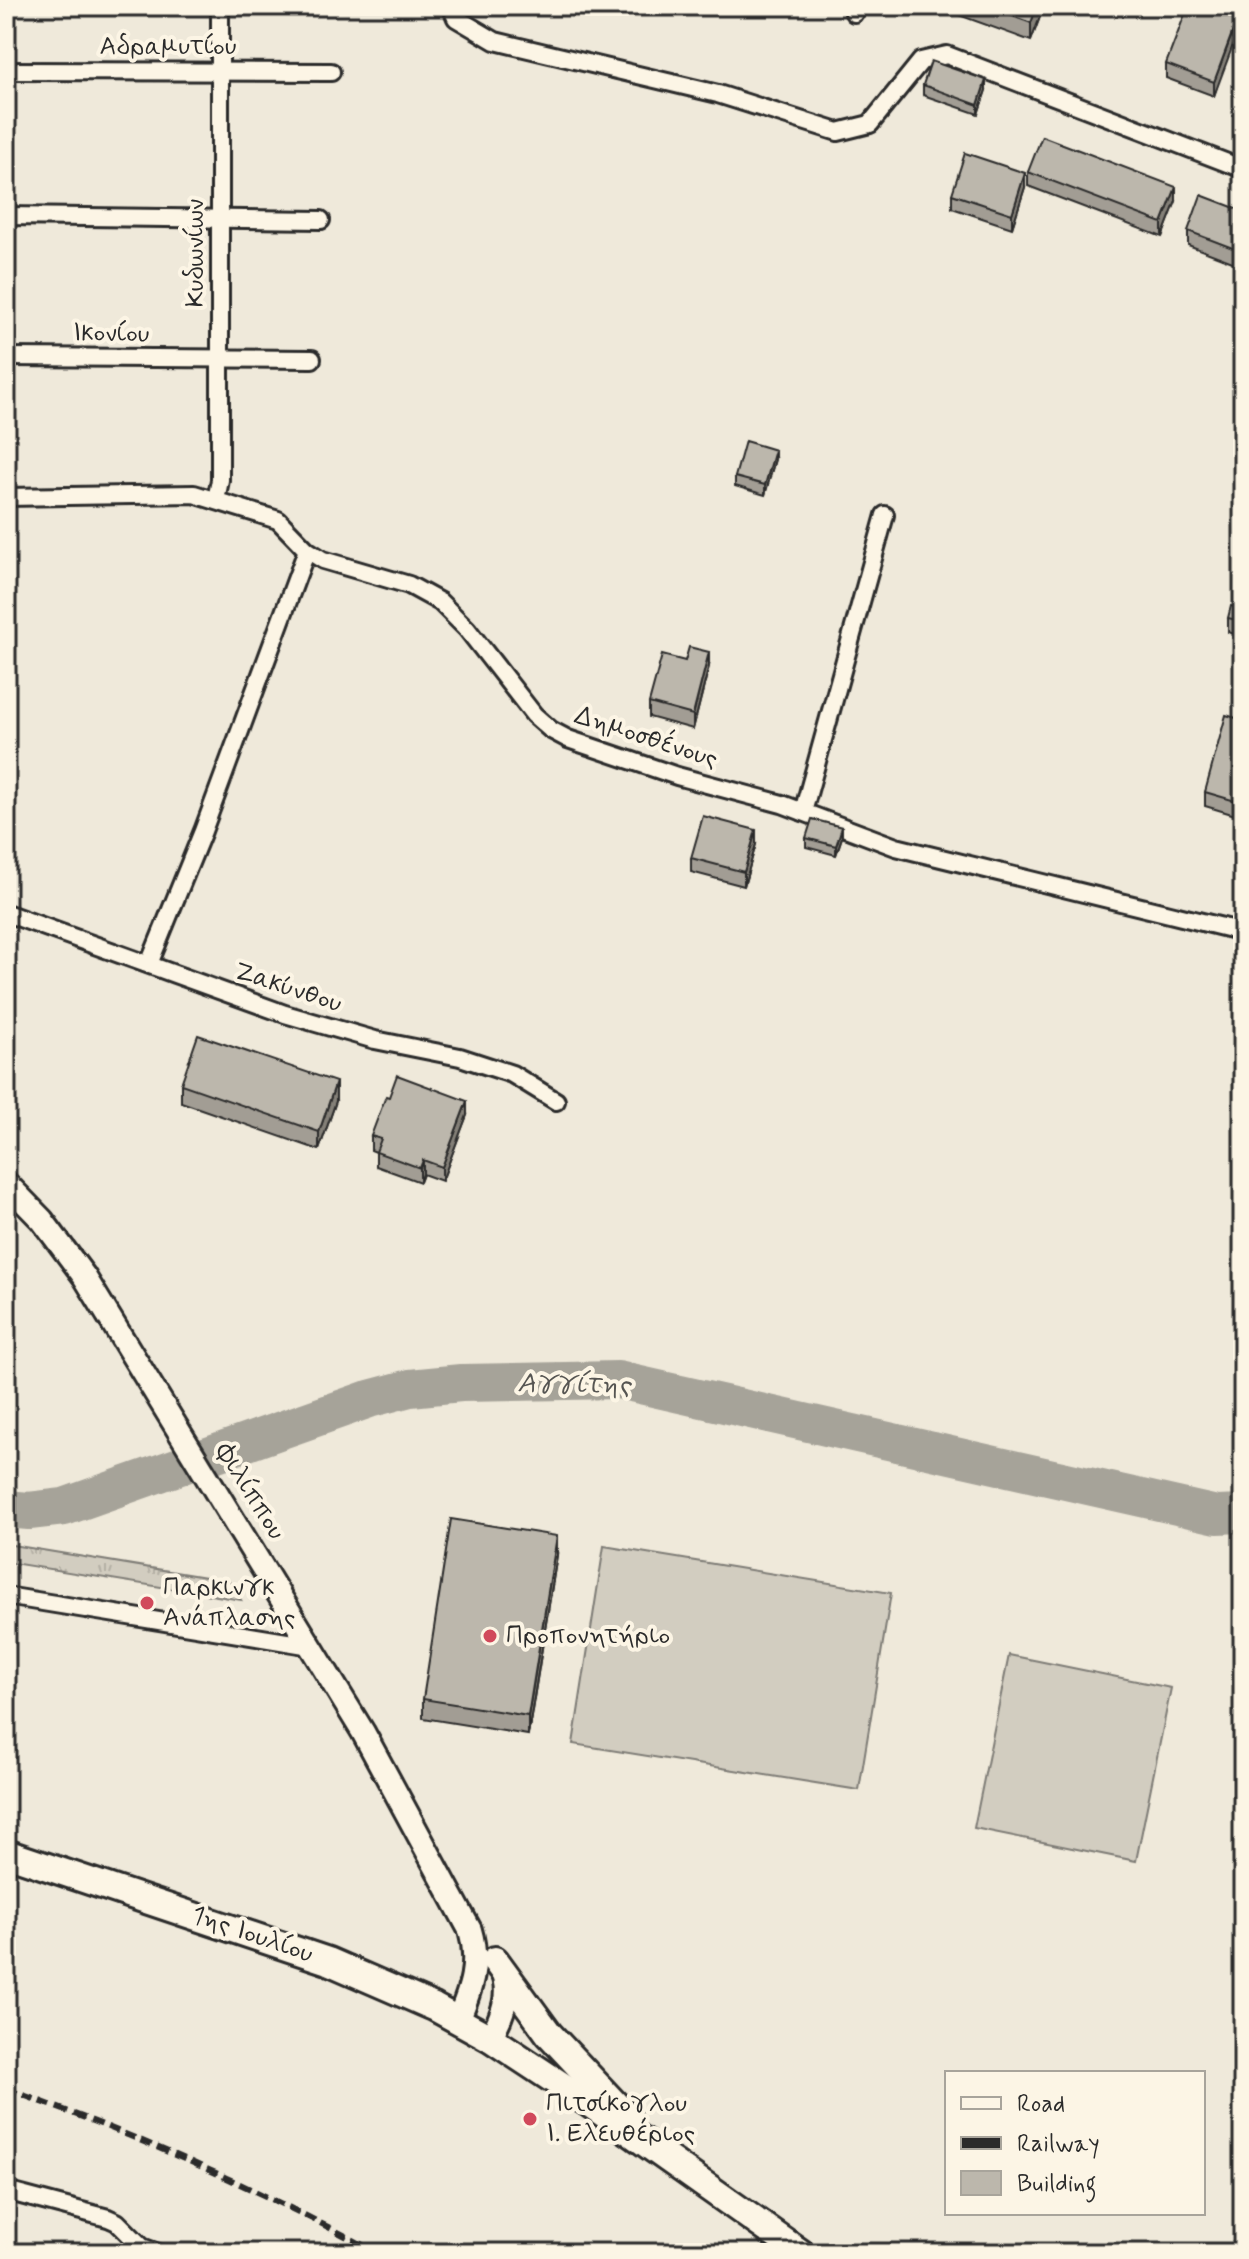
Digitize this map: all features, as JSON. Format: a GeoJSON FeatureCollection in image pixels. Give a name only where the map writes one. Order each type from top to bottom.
{"type":"FeatureCollection","features":[{"type":"Feature","properties":{"kind":"main road","name":"Φιλίππου"},"geometry":{"type":"LineString","coordinates":[[6,1183],[72,1257],[363,1732],[470,1930],[476,1949],[476,1965],[470,1992],[458,2020]]}},
{"type":"Feature","properties":{"kind":"main road","name":"1ης Ιουλίου"},"geometry":{"type":"LineString","coordinates":[[6,1853],[328,1961],[386,1984],[490,2038],[662,2154]]}},
{"type":"Feature","properties":{"kind":"main road","name":"Φιλίππου"},"geometry":{"type":"LineString","coordinates":[[470,1930],[503,1973],[506,1998],[503,2012],[490,2038]]}},
{"type":"Feature","properties":{"kind":"main road"},"geometry":{"type":"LineString","coordinates":[[495,1960],[549,2034],[662,2154],[801,2253]]}},
{"type":"Feature","properties":{"kind":"street","name":"Κυδωνίων"},"geometry":{"type":"LineString","coordinates":[[216,500],[220,480],[220,6]]}},
{"type":"Feature","properties":{"kind":"street"},"geometry":{"type":"LineString","coordinates":[[451,6],[456,18],[495,41],[718,94],[838,132],[870,124],[921,61],[947,55],[1243,169]]}},
{"type":"Feature","properties":{"kind":"street","name":"Αδραμυτίου"},"geometry":{"type":"LineString","coordinates":[[6,71],[331,72]]}},
{"type":"Feature","properties":{"kind":"street"},"geometry":{"type":"LineString","coordinates":[[6,216],[321,220]]}},
{"type":"Feature","properties":{"kind":"street","name":"Ικονίου"},"geometry":{"type":"LineString","coordinates":[[6,357],[312,359]]}},
{"type":"Feature","properties":{"kind":"street","name":"Δημοσθένους"},"geometry":{"type":"LineString","coordinates":[[6,497],[186,493],[278,520],[307,550],[329,563],[417,588],[440,602],[467,629],[527,707],[559,735],[677,776],[803,812],[896,847],[1243,932]]}},
{"type":"Feature","properties":{"kind":"street"},"geometry":{"type":"LineString","coordinates":[[803,812],[885,515]]}},
{"type":"Feature","properties":{"kind":"street"},"geometry":{"type":"LineString","coordinates":[[149,964],[203,831],[307,550]]}},
{"type":"Feature","properties":{"kind":"street","name":"Ζακύνθου"},"geometry":{"type":"LineString","coordinates":[[6,913],[285,1014],[375,1040],[460,1057],[512,1074],[556,1101]]}},
{"type":"Feature","properties":{"kind":"street"},"geometry":{"type":"LineString","coordinates":[[6,1596],[311,1646]]}},
{"type":"Feature","properties":{"kind":"street"},"geometry":{"type":"LineString","coordinates":[[6,2191],[108,2218],[117,2222],[142,2247],[158,2253]]}},
{"type":"Feature","properties":{"kind":"green space"},"geometry":{"type":"Polygon","coordinates":[[[6,1544],[229,1581],[241,1600],[6,1562],[6,1544]]]}},
{"type":"Feature","properties":{"kind":"green space"},"geometry":{"type":"Polygon","coordinates":[[[604,1546],[891,1593],[859,1790],[573,1744],[604,1546]]]}},
{"type":"Feature","properties":{"kind":"green space"},"geometry":{"type":"Polygon","coordinates":[[[1009,1655],[1171,1688],[1136,1861],[974,1828],[1009,1655]]]}},
{"type":"Feature","properties":{"kind":"building"},"geometry":{"type":"Polygon","coordinates":[[[985,6],[1037,6],[1031,23],[985,6]]]}},
{"type":"Feature","properties":{"kind":"building"},"geometry":{"type":"Polygon","coordinates":[[[1188,6],[1242,6],[1214,82],[1166,64],[1188,6]]]}},
{"type":"Feature","properties":{"kind":"building"},"geometry":{"type":"Polygon","coordinates":[[[931,61],[986,80],[978,105],[923,85],[931,61]]]}},
{"type":"Feature","properties":{"kind":"building"},"geometry":{"type":"Polygon","coordinates":[[[1042,136],[1176,187],[1162,223],[1028,172],[1042,136]]]}},
{"type":"Feature","properties":{"kind":"building"},"geometry":{"type":"Polygon","coordinates":[[[965,153],[1025,173],[1012,214],[952,194],[965,153]]]}},
{"type":"Feature","properties":{"kind":"building"},"geometry":{"type":"Polygon","coordinates":[[[1201,195],[1243,211],[1243,252],[1188,231],[1201,195]]]}},
{"type":"Feature","properties":{"kind":"building"},"geometry":{"type":"Polygon","coordinates":[[[745,441],[775,450],[765,485],[735,477],[745,441]]]}},
{"type":"Feature","properties":{"kind":"building"},"geometry":{"type":"Polygon","coordinates":[[[1243,598],[1243,640],[1239,639],[1235,630],[1237,620],[1228,618],[1231,606],[1240,608],[1243,598]]]}},
{"type":"Feature","properties":{"kind":"building"},"geometry":{"type":"Polygon","coordinates":[[[689,647],[709,652],[693,715],[649,703],[662,655],[685,661],[689,647]]]}},
{"type":"Feature","properties":{"kind":"building"},"geometry":{"type":"Polygon","coordinates":[[[1226,715],[1243,720],[1242,803],[1205,792],[1226,715]]]}},
{"type":"Feature","properties":{"kind":"building"},"geometry":{"type":"Polygon","coordinates":[[[703,816],[756,830],[744,872],[691,858],[703,816]]]}},
{"type":"Feature","properties":{"kind":"building"},"geometry":{"type":"Polygon","coordinates":[[[812,819],[842,827],[836,846],[806,838],[812,819]]]}},
{"type":"Feature","properties":{"kind":"building"},"geometry":{"type":"Polygon","coordinates":[[[198,1035],[336,1082],[319,1132],[181,1084],[198,1035]]]}},
{"type":"Feature","properties":{"kind":"building"},"geometry":{"type":"Polygon","coordinates":[[[397,1075],[467,1101],[442,1167],[423,1160],[420,1168],[376,1152],[381,1139],[371,1136],[397,1075]]]}},
{"type":"Feature","properties":{"kind":"building","name":"Προπονητήριο"},"geometry":{"type":"Polygon","coordinates":[[[451,1519],[557,1536],[528,1716],[423,1699],[451,1519]]]}},
{"type":"Feature","properties":{"kind":"waterway","name":"Αγγίτης"},"geometry":{"type":"LineString","coordinates":[[6,1509],[29,1511],[64,1507],[369,1399],[410,1388],[461,1383],[618,1380],[1217,1515],[1243,1514]]}},
{"type":"Feature","properties":{"kind":"railway"},"geometry":{"type":"LineString","coordinates":[[6,2089],[195,2164],[378,2253]]}},
{"type":"Feature","properties":{"kind":"place","name":"Παρκινγκ Ανάπλασης"},"geometry":{"type":"Point","coordinates":[147,1603]}},
{"type":"Feature","properties":{"kind":"place","name":"Προπονητήριο"},"geometry":{"type":"Point","coordinates":[490,1636]}},
{"type":"Feature","properties":{"kind":"place","name":"Πιτσίκογλου Ι. Ελευθέριος"},"geometry":{"type":"Point","coordinates":[530,2119]}}]}
